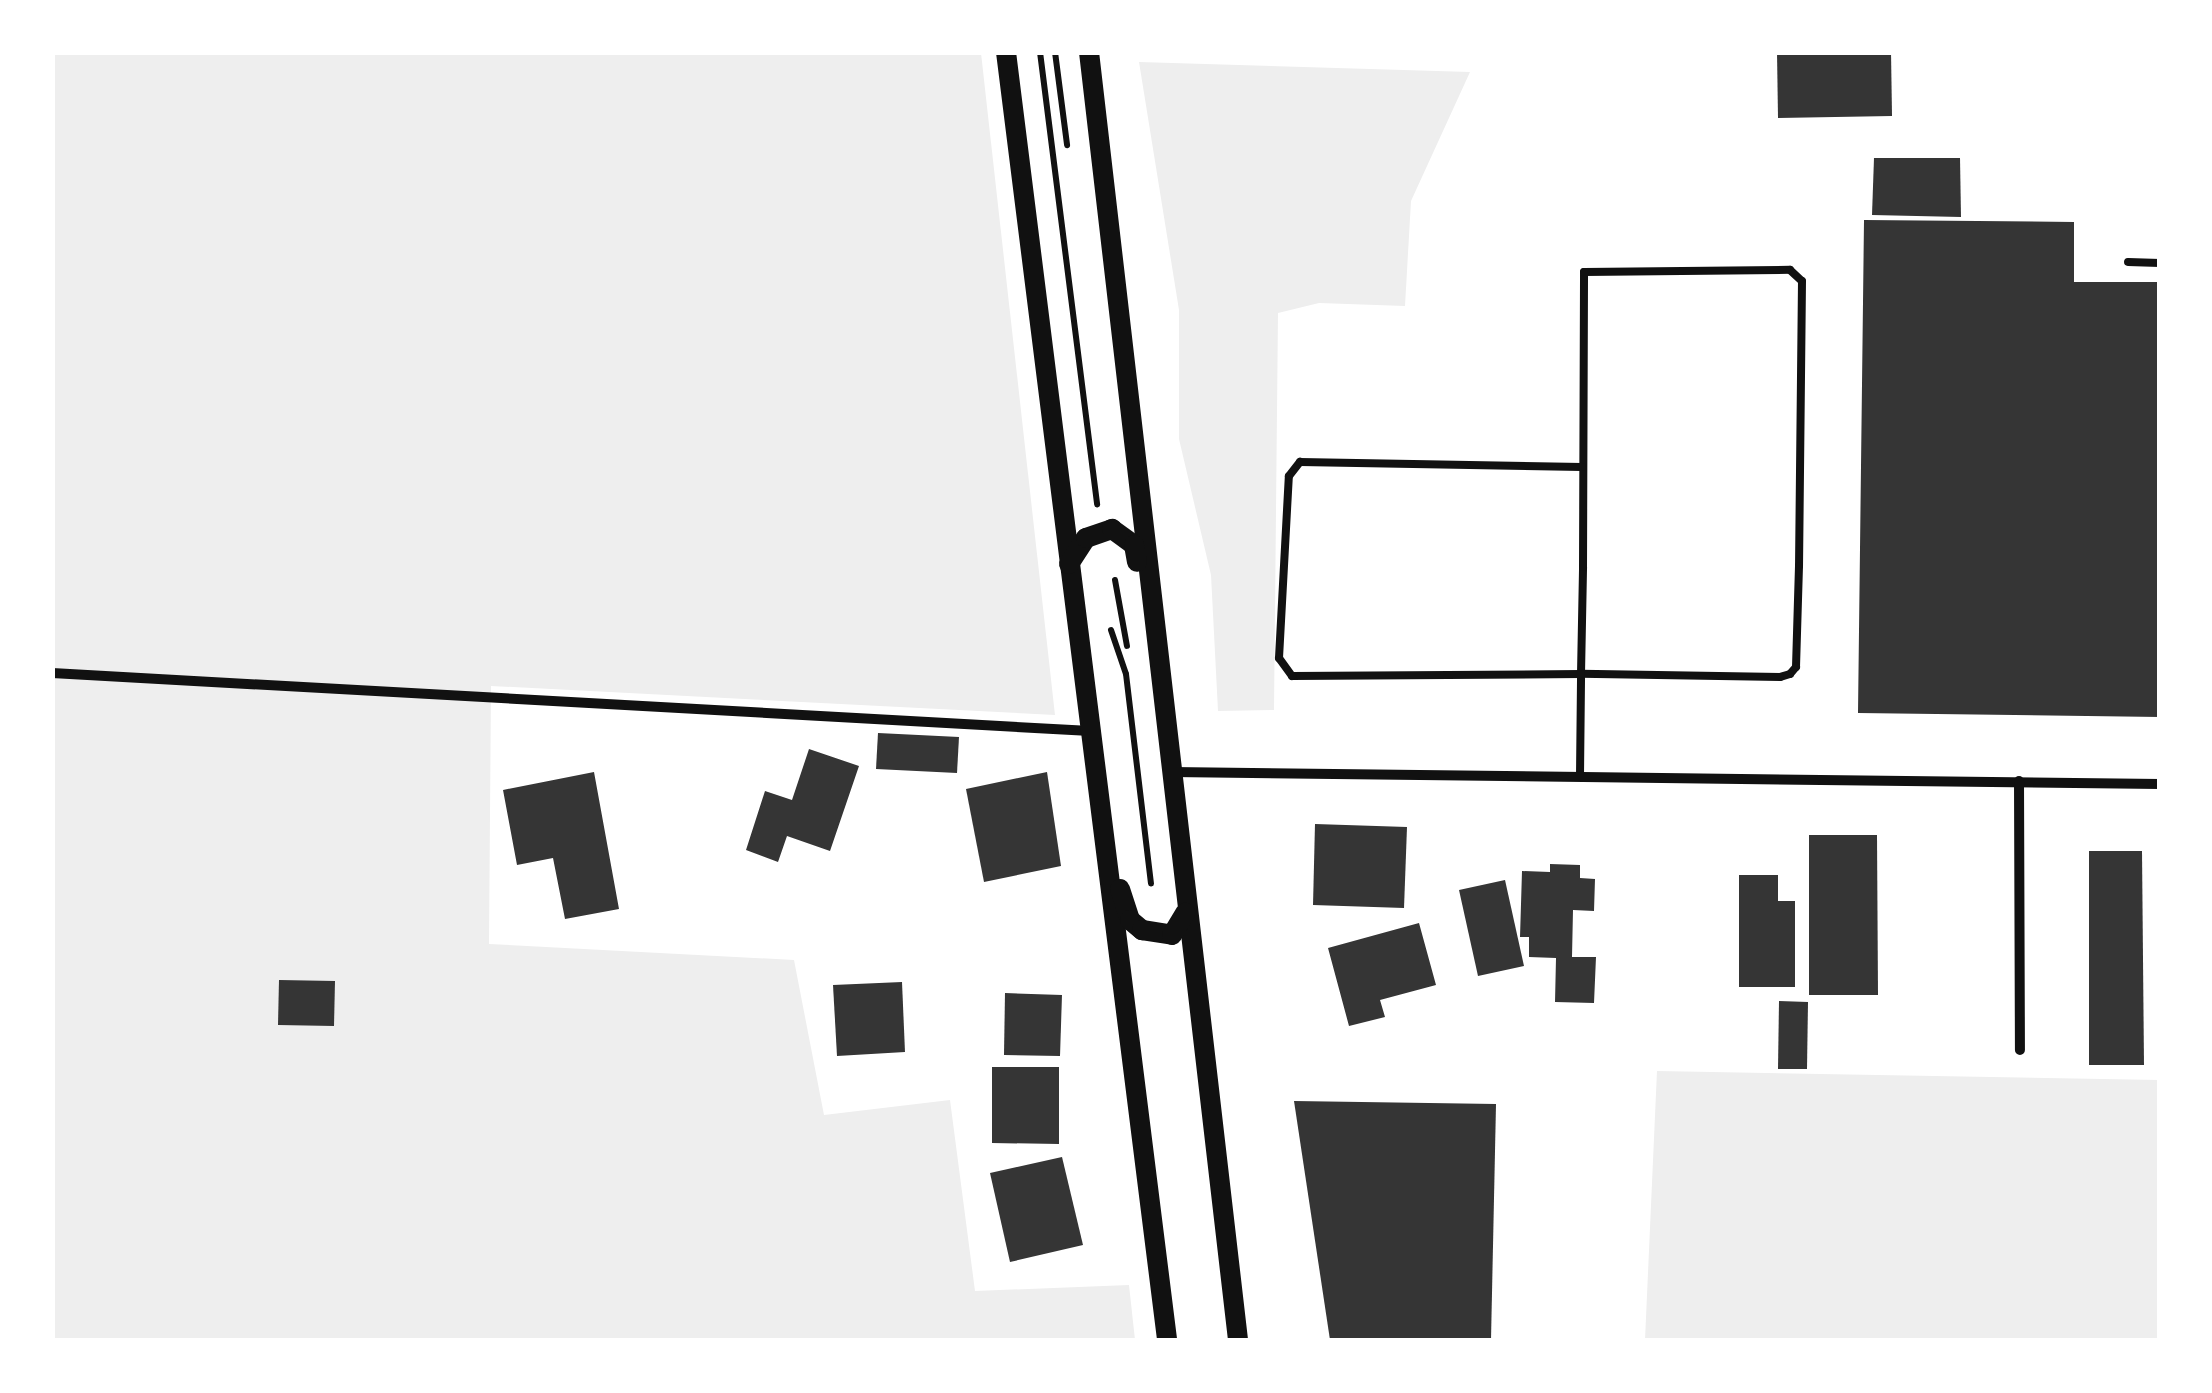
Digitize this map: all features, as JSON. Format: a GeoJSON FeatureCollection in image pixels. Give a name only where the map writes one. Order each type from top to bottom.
{"type":"FeatureCollection","features":[{"type":"Feature","properties":{"kind":"main road"},"geometry":{"type":"LineString","coordinates":[[1006,52],[1168,1340]]}},
{"type":"Feature","properties":{"kind":"main road"},"geometry":{"type":"LineString","coordinates":[[1089,52],[1157,672]]}},
{"type":"Feature","properties":{"kind":"main road"},"geometry":{"type":"LineString","coordinates":[[1069,564],[1086,538],[1098,532],[1112,529],[1134,545],[1172,772],[1238,1340]]}},
{"type":"Feature","properties":{"kind":"main road"},"geometry":{"type":"LineString","coordinates":[[1098,779],[1130,920],[1162,936],[1182,928],[1186,910]]}},
{"type":"Feature","properties":{"kind":"street"},"geometry":{"type":"LineString","coordinates":[[52,673],[1092,731]]}},
{"type":"Feature","properties":{"kind":"street"},"geometry":{"type":"LineString","coordinates":[[1172,772],[2160,784]]}},
{"type":"Feature","properties":{"kind":"street"},"geometry":{"type":"LineString","coordinates":[[2020,781],[2020,1050]]}},
{"type":"Feature","properties":{"kind":"lane"},"geometry":{"type":"LineString","coordinates":[[2128,262],[2160,263]]}},
{"type":"Feature","properties":{"kind":"lane"},"geometry":{"type":"LineString","coordinates":[[1580,776],[1581,674],[1582,467],[1584,272],[1798,275],[1796,667],[1780,677],[1581,674],[1292,676],[1280,658],[1289,476],[1300,462],[1582,467]]}},
{"type":"Feature","properties":{"kind":"path"},"geometry":{"type":"LineString","coordinates":[[1040,52],[1098,532]]}},
{"type":"Feature","properties":{"kind":"path"},"geometry":{"type":"LineString","coordinates":[[1104,583],[1111,634],[1126,674],[1162,936]]}},
{"type":"Feature","properties":{"kind":"shaded area"},"geometry":{"type":"Polygon","coordinates":[[[52,53],[981,53],[1055,715],[491,686],[489,944],[794,960],[824,1115],[950,1100],[975,1291],[1129,1285],[1135,1340],[53,1340],[52,53]]]}},
{"type":"Feature","properties":{"kind":"shaded area"},"geometry":{"type":"Polygon","coordinates":[[[1139,62],[1470,72],[1411,201],[1405,306],[1319,303],[1278,313],[1274,710],[1218,711],[1211,575],[1179,439],[1179,310],[1139,62]]]}},
{"type":"Feature","properties":{"kind":"shaded area"},"geometry":{"type":"Polygon","coordinates":[[[1657,1071],[2159,1080],[2159,1340],[1645,1340],[1657,1071]]]}},
{"type":"Feature","properties":{"kind":"building"},"geometry":{"type":"Polygon","coordinates":[[[1777,52],[1891,52],[1892,116],[1778,118],[1777,52]]]}},
{"type":"Feature","properties":{"kind":"building"},"geometry":{"type":"Polygon","coordinates":[[[1874,158],[1960,158],[1961,217],[1872,215],[1874,158]]]}},
{"type":"Feature","properties":{"kind":"building"},"geometry":{"type":"Polygon","coordinates":[[[1864,220],[2074,222],[2074,282],[2160,282],[2160,717],[1858,713],[1864,220]]]}},
{"type":"Feature","properties":{"kind":"building"},"geometry":{"type":"Polygon","coordinates":[[[878,733],[959,737],[957,773],[876,769],[878,733]]]}},
{"type":"Feature","properties":{"kind":"building"},"geometry":{"type":"Polygon","coordinates":[[[809,749],[859,766],[830,851],[787,836],[778,862],[746,850],[765,791],[792,800],[809,749]]]}},
{"type":"Feature","properties":{"kind":"building"},"geometry":{"type":"Polygon","coordinates":[[[594,772],[619,909],[565,919],[553,858],[517,865],[503,790],[594,772]]]}},
{"type":"Feature","properties":{"kind":"building"},"geometry":{"type":"Polygon","coordinates":[[[1047,772],[1061,866],[984,882],[966,789],[1047,772]]]}},
{"type":"Feature","properties":{"kind":"building"},"geometry":{"type":"Polygon","coordinates":[[[1315,824],[1407,827],[1404,908],[1313,905],[1315,824]]]}},
{"type":"Feature","properties":{"kind":"building"},"geometry":{"type":"Polygon","coordinates":[[[1809,835],[1877,835],[1878,995],[1809,995],[1809,835]]]}},
{"type":"Feature","properties":{"kind":"building"},"geometry":{"type":"Polygon","coordinates":[[[2089,851],[2142,851],[2144,1065],[2089,1065],[2089,851]]]}},
{"type":"Feature","properties":{"kind":"building"},"geometry":{"type":"Polygon","coordinates":[[[1550,864],[1580,865],[1580,878],[1595,879],[1594,911],[1573,910],[1572,957],[1596,957],[1594,1003],[1555,1002],[1556,958],[1529,957],[1529,937],[1520,937],[1522,871],[1550,872],[1550,864]]]}},
{"type":"Feature","properties":{"kind":"building"},"geometry":{"type":"Polygon","coordinates":[[[1739,875],[1778,875],[1778,901],[1795,901],[1795,987],[1739,987],[1739,875]]]}},
{"type":"Feature","properties":{"kind":"building"},"geometry":{"type":"Polygon","coordinates":[[[1505,880],[1524,966],[1478,976],[1459,890],[1505,880]]]}},
{"type":"Feature","properties":{"kind":"building"},"geometry":{"type":"Polygon","coordinates":[[[1419,923],[1436,985],[1380,1000],[1385,1017],[1349,1026],[1328,948],[1419,923]]]}},
{"type":"Feature","properties":{"kind":"building"},"geometry":{"type":"Polygon","coordinates":[[[279,980],[335,981],[334,1026],[278,1025],[279,980]]]}},
{"type":"Feature","properties":{"kind":"building"},"geometry":{"type":"Polygon","coordinates":[[[902,982],[905,1052],[837,1056],[833,985],[902,982]]]}},
{"type":"Feature","properties":{"kind":"building"},"geometry":{"type":"Polygon","coordinates":[[[1005,993],[1062,995],[1060,1056],[1004,1055],[1005,993]]]}},
{"type":"Feature","properties":{"kind":"building"},"geometry":{"type":"Polygon","coordinates":[[[1779,1001],[1808,1002],[1807,1069],[1778,1069],[1779,1001]]]}},
{"type":"Feature","properties":{"kind":"building"},"geometry":{"type":"Polygon","coordinates":[[[992,1067],[1059,1067],[1059,1144],[992,1143],[992,1067]]]}},
{"type":"Feature","properties":{"kind":"building"},"geometry":{"type":"Polygon","coordinates":[[[1294,1101],[1496,1104],[1491,1340],[1330,1340],[1294,1101]]]}},
{"type":"Feature","properties":{"kind":"building"},"geometry":{"type":"Polygon","coordinates":[[[1062,1157],[1083,1245],[1010,1262],[990,1173],[1062,1157]]]}}]}
